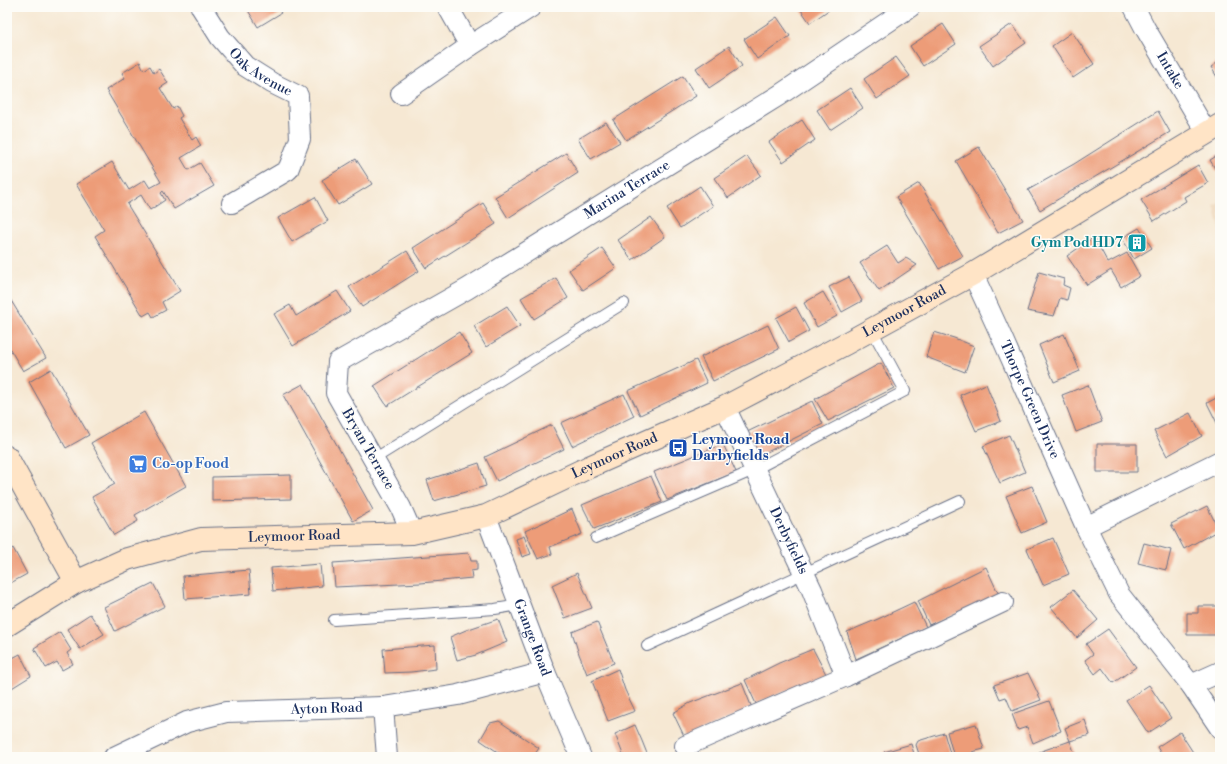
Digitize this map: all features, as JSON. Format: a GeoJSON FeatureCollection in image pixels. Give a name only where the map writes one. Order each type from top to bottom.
{"type":"FeatureCollection","features":[{"type":"Feature","properties":{"kind":"street","name":"Oak Avenue"},"geometry":{"type":"LineString","coordinates":[[201,7],[220,37],[245,66],[272,83],[298,96],[300,139],[288,170],[232,202]]}},
{"type":"Feature","properties":{"kind":"street"},"geometry":{"type":"LineString","coordinates":[[448,7],[470,46]]}},
{"type":"Feature","properties":{"kind":"street"},"geometry":{"type":"LineString","coordinates":[[402,94],[470,46],[531,7]]}},
{"type":"Feature","properties":{"kind":"street","name":"Marina Terrace"},"geometry":{"type":"LineString","coordinates":[[338,362],[467,288],[771,100],[910,7]]}},
{"type":"Feature","properties":{"kind":"street","name":"Intake"},"geometry":{"type":"LineString","coordinates":[[1134,7],[1145,28],[1213,129]]}},
{"type":"Feature","properties":{"kind":"street","name":"Leymoor Road"},"geometry":{"type":"LineString","coordinates":[[7,625],[76,582],[127,559],[201,539],[412,533],[486,516],[589,467],[725,407],[872,330],[973,274],[1213,129]]}},
{"type":"Feature","properties":{"kind":"street","name":"Thorpe Green Drive"},"geometry":{"type":"LineString","coordinates":[[973,274],[1086,527],[1118,594],[1191,685],[1220,728]]}},
{"type":"Feature","properties":{"kind":"street","name":"Bryan Terrace"},"geometry":{"type":"LineString","coordinates":[[338,362],[336,393],[401,508],[412,533]]}},
{"type":"Feature","properties":{"kind":"street","name":"Derbyfields"},"geometry":{"type":"LineString","coordinates":[[725,407],[812,590],[846,676]]}},
{"type":"Feature","properties":{"kind":"street"},"geometry":{"type":"LineString","coordinates":[[7,457],[76,582]]}},
{"type":"Feature","properties":{"kind":"street"},"geometry":{"type":"LineString","coordinates":[[1086,527],[1220,461]]}},
{"type":"Feature","properties":{"kind":"street","name":"Grange Road"},"geometry":{"type":"LineString","coordinates":[[486,516],[545,672],[581,757]]}},
{"type":"Feature","properties":{"kind":"street"},"geometry":{"type":"LineString","coordinates":[[685,746],[846,676],[1003,602]]}},
{"type":"Feature","properties":{"kind":"street","name":"Ayton Road"},"geometry":{"type":"LineString","coordinates":[[114,757],[187,722],[226,712],[383,707],[458,695],[545,672]]}},
{"type":"Feature","properties":{"kind":"street"},"geometry":{"type":"LineString","coordinates":[[1191,685],[1220,672]]}},
{"type":"Feature","properties":{"kind":"street"},"geometry":{"type":"LineString","coordinates":[[383,707],[387,757]]}},
{"type":"Feature","properties":{"kind":"lane"},"geometry":{"type":"LineString","coordinates":[[374,459],[624,303]]}},
{"type":"Feature","properties":{"kind":"lane"},"geometry":{"type":"LineString","coordinates":[[596,538],[754,470],[905,391],[872,330]]}},
{"type":"Feature","properties":{"kind":"lane"},"geometry":{"type":"LineString","coordinates":[[647,646],[960,501]]}},
{"type":"Feature","properties":{"kind":"lane"},"geometry":{"type":"LineString","coordinates":[[334,620],[495,609],[520,605]]}},
{"type":"Feature","properties":{"kind":"shaded area"},"geometry":{"type":"Polygon","coordinates":[[[1220,203],[1220,229],[1214,206],[1220,203]]]}},
{"type":"Feature","properties":{"kind":"building"},"geometry":{"type":"Polygon","coordinates":[[[246,7],[277,7],[281,13],[258,27],[246,7]]]}},
{"type":"Feature","properties":{"kind":"building"},"geometry":{"type":"Polygon","coordinates":[[[799,7],[833,7],[810,23],[799,7]]]}},
{"type":"Feature","properties":{"kind":"building"},"geometry":{"type":"Polygon","coordinates":[[[777,17],[790,36],[757,59],[744,39],[777,17]]]}},
{"type":"Feature","properties":{"kind":"building"},"geometry":{"type":"Polygon","coordinates":[[[943,24],[956,44],[923,66],[910,46],[943,24]]]}},
{"type":"Feature","properties":{"kind":"building"},"geometry":{"type":"Polygon","coordinates":[[[1012,24],[1026,43],[993,66],[979,46],[1012,24]]]}},
{"type":"Feature","properties":{"kind":"building"},"geometry":{"type":"Polygon","coordinates":[[[1072,32],[1094,64],[1073,78],[1052,46],[1072,32]]]}},
{"type":"Feature","properties":{"kind":"building"},"geometry":{"type":"Polygon","coordinates":[[[729,46],[742,66],[709,88],[696,68],[729,46]]]}},
{"type":"Feature","properties":{"kind":"building"},"geometry":{"type":"Polygon","coordinates":[[[896,57],[910,76],[877,99],[864,79],[896,57]]]}},
{"type":"Feature","properties":{"kind":"building"},"geometry":{"type":"Polygon","coordinates":[[[1220,61],[1220,82],[1211,67],[1220,61]]]}},
{"type":"Feature","properties":{"kind":"building"},"geometry":{"type":"Polygon","coordinates":[[[140,62],[144,70],[150,66],[154,73],[159,69],[168,83],[160,88],[173,109],[177,106],[182,116],[179,118],[192,140],[196,137],[201,146],[181,158],[188,170],[200,163],[214,186],[174,209],[163,191],[161,193],[165,200],[150,210],[141,195],[127,204],[180,291],[162,302],[166,310],[153,317],[150,312],[143,316],[95,236],[104,230],[76,184],[112,162],[129,190],[145,180],[150,188],[161,182],[106,90],[125,78],[122,73],[140,62]]]}},
{"type":"Feature","properties":{"kind":"building"},"geometry":{"type":"Polygon","coordinates":[[[683,76],[696,96],[626,140],[613,120],[683,76]]]}},
{"type":"Feature","properties":{"kind":"building"},"geometry":{"type":"Polygon","coordinates":[[[850,88],[863,108],[830,130],[817,110],[850,88]]]}},
{"type":"Feature","properties":{"kind":"building"},"geometry":{"type":"Polygon","coordinates":[[[1158,111],[1170,132],[1040,210],[1028,190],[1074,164],[1158,111]]]}},
{"type":"Feature","properties":{"kind":"building"},"geometry":{"type":"Polygon","coordinates":[[[802,120],[815,140],[783,162],[769,142],[802,120]]]}},
{"type":"Feature","properties":{"kind":"building"},"geometry":{"type":"Polygon","coordinates":[[[606,122],[620,142],[591,159],[578,139],[606,122]]]}},
{"type":"Feature","properties":{"kind":"building"},"geometry":{"type":"Polygon","coordinates":[[[979,147],[1023,220],[998,233],[956,161],[979,147]]]}},
{"type":"Feature","properties":{"kind":"building"},"geometry":{"type":"Polygon","coordinates":[[[566,153],[578,173],[508,218],[495,197],[566,153]]]}},
{"type":"Feature","properties":{"kind":"building"},"geometry":{"type":"Polygon","coordinates":[[[1220,154],[1220,177],[1210,160],[1220,154]]]}},
{"type":"Feature","properties":{"kind":"building"},"geometry":{"type":"Polygon","coordinates":[[[747,156],[761,175],[728,198],[714,178],[747,156]]]}},
{"type":"Feature","properties":{"kind":"building"},"geometry":{"type":"Polygon","coordinates":[[[356,159],[372,184],[338,205],[322,180],[356,159]]]}},
{"type":"Feature","properties":{"kind":"building"},"geometry":{"type":"Polygon","coordinates":[[[1198,165],[1208,183],[1184,197],[1186,201],[1154,221],[1141,200],[1198,165]]]}},
{"type":"Feature","properties":{"kind":"building"},"geometry":{"type":"Polygon","coordinates":[[[919,183],[963,256],[939,269],[896,197],[919,183]]]}},
{"type":"Feature","properties":{"kind":"building"},"geometry":{"type":"Polygon","coordinates":[[[700,186],[713,206],[680,228],[667,208],[700,186]]]}},
{"type":"Feature","properties":{"kind":"building"},"geometry":{"type":"Polygon","coordinates":[[[315,197],[328,221],[292,242],[278,218],[315,197]]]}},
{"type":"Feature","properties":{"kind":"building"},"geometry":{"type":"Polygon","coordinates":[[[483,203],[496,224],[426,268],[413,248],[483,203]]]}},
{"type":"Feature","properties":{"kind":"building"},"geometry":{"type":"Polygon","coordinates":[[[651,217],[665,237],[632,260],[618,240],[651,217]]]}},
{"type":"Feature","properties":{"kind":"building","name":"Gym Pod HD7"},"geometry":{"type":"Polygon","coordinates":[[[1139,228],[1152,248],[1134,259],[1122,238],[1139,228]]]}},
{"type":"Feature","properties":{"kind":"building"},"geometry":{"type":"Polygon","coordinates":[[[1094,237],[1108,263],[1127,253],[1140,276],[1121,287],[1111,270],[1087,285],[1067,256],[1094,237]]]}},
{"type":"Feature","properties":{"kind":"building"},"geometry":{"type":"Polygon","coordinates":[[[887,246],[898,263],[906,258],[917,265],[879,291],[860,263],[887,246]]]}},
{"type":"Feature","properties":{"kind":"building"},"geometry":{"type":"Polygon","coordinates":[[[602,248],[616,268],[583,290],[569,270],[602,248]]]}},
{"type":"Feature","properties":{"kind":"building"},"geometry":{"type":"Polygon","coordinates":[[[407,251],[419,271],[362,307],[349,287],[407,251]]]}},
{"type":"Feature","properties":{"kind":"building"},"geometry":{"type":"Polygon","coordinates":[[[1039,272],[1064,279],[1063,285],[1070,288],[1067,300],[1060,298],[1054,316],[1027,311],[1039,272]]]}},
{"type":"Feature","properties":{"kind":"building"},"geometry":{"type":"Polygon","coordinates":[[[849,277],[862,301],[842,312],[829,287],[849,277]]]}},
{"type":"Feature","properties":{"kind":"building"},"geometry":{"type":"Polygon","coordinates":[[[556,278],[568,298],[534,319],[521,298],[556,278]]]}},
{"type":"Feature","properties":{"kind":"building"},"geometry":{"type":"Polygon","coordinates":[[[337,291],[350,311],[293,346],[274,314],[290,305],[296,316],[337,291]]]}},
{"type":"Feature","properties":{"kind":"building"},"geometry":{"type":"Polygon","coordinates":[[[823,292],[837,316],[817,327],[804,303],[823,292]]]}},
{"type":"Feature","properties":{"kind":"building"},"geometry":{"type":"Polygon","coordinates":[[[7,294],[46,358],[23,371],[7,344],[7,294]]]}},
{"type":"Feature","properties":{"kind":"building"},"geometry":{"type":"Polygon","coordinates":[[[507,306],[520,326],[486,347],[474,326],[507,306]]]}},
{"type":"Feature","properties":{"kind":"building"},"geometry":{"type":"Polygon","coordinates":[[[796,307],[809,331],[789,342],[776,318],[796,307]]]}},
{"type":"Feature","properties":{"kind":"building"},"geometry":{"type":"Polygon","coordinates":[[[768,325],[779,349],[713,381],[701,357],[768,325]]]}},
{"type":"Feature","properties":{"kind":"building"},"geometry":{"type":"Polygon","coordinates":[[[459,332],[472,353],[387,406],[374,386],[459,332]]]}},
{"type":"Feature","properties":{"kind":"building"},"geometry":{"type":"Polygon","coordinates":[[[934,332],[974,346],[965,372],[926,357],[934,332]]]}},
{"type":"Feature","properties":{"kind":"building"},"geometry":{"type":"Polygon","coordinates":[[[1064,334],[1080,371],[1054,382],[1039,345],[1064,334]]]}},
{"type":"Feature","properties":{"kind":"building"},"geometry":{"type":"Polygon","coordinates":[[[696,360],[707,383],[640,415],[628,391],[696,360]]]}},
{"type":"Feature","properties":{"kind":"building"},"geometry":{"type":"Polygon","coordinates":[[[881,363],[894,388],[828,421],[815,399],[881,363]]]}},
{"type":"Feature","properties":{"kind":"building"},"geometry":{"type":"Polygon","coordinates":[[[51,369],[89,435],[66,448],[29,382],[51,369]]]}},
{"type":"Feature","properties":{"kind":"building"},"geometry":{"type":"Polygon","coordinates":[[[303,384],[373,510],[353,521],[283,395],[303,384]]]}},
{"type":"Feature","properties":{"kind":"building"},"geometry":{"type":"Polygon","coordinates":[[[986,384],[1001,421],[976,431],[960,395],[986,384]]]}},
{"type":"Feature","properties":{"kind":"building"},"geometry":{"type":"Polygon","coordinates":[[[1088,385],[1102,422],[1076,432],[1062,395],[1088,385]]]}},
{"type":"Feature","properties":{"kind":"building"},"geometry":{"type":"Polygon","coordinates":[[[624,394],[634,416],[572,446],[561,423],[624,394]]]}},
{"type":"Feature","properties":{"kind":"building"},"geometry":{"type":"Polygon","coordinates":[[[1220,396],[1220,429],[1207,403],[1220,396]]]}},
{"type":"Feature","properties":{"kind":"building"},"geometry":{"type":"Polygon","coordinates":[[[812,401],[823,424],[757,457],[745,433],[812,401]]]}},
{"type":"Feature","properties":{"kind":"building","name":"Co-op Food"},"geometry":{"type":"Polygon","coordinates":[[[144,412],[186,486],[135,515],[138,521],[114,535],[92,497],[115,484],[91,443],[144,412]]]}},
{"type":"Feature","properties":{"kind":"building"},"geometry":{"type":"Polygon","coordinates":[[[1190,413],[1202,436],[1167,456],[1154,431],[1190,413]]]}},
{"type":"Feature","properties":{"kind":"building"},"geometry":{"type":"Polygon","coordinates":[[[552,425],[564,449],[497,481],[485,457],[552,425]]]}},
{"type":"Feature","properties":{"kind":"building"},"geometry":{"type":"Polygon","coordinates":[[[1009,435],[1025,472],[1000,483],[983,446],[1009,435]]]}},
{"type":"Feature","properties":{"kind":"building"},"geometry":{"type":"Polygon","coordinates":[[[723,444],[736,472],[667,500],[654,472],[723,444]]]}},
{"type":"Feature","properties":{"kind":"building"},"geometry":{"type":"Polygon","coordinates":[[[1097,444],[1137,444],[1137,472],[1097,472],[1097,444]]]}},
{"type":"Feature","properties":{"kind":"building"},"geometry":{"type":"Polygon","coordinates":[[[479,463],[486,486],[434,501],[427,480],[479,463]]]}},
{"type":"Feature","properties":{"kind":"building"},"geometry":{"type":"Polygon","coordinates":[[[291,475],[291,499],[212,501],[212,477],[291,475]]]}},
{"type":"Feature","properties":{"kind":"building"},"geometry":{"type":"Polygon","coordinates":[[[651,476],[662,502],[594,529],[582,505],[651,476]]]}},
{"type":"Feature","properties":{"kind":"building"},"geometry":{"type":"Polygon","coordinates":[[[1032,486],[1047,522],[1022,533],[1006,496],[1032,486]]]}},
{"type":"Feature","properties":{"kind":"building"},"geometry":{"type":"Polygon","coordinates":[[[1207,506],[1219,530],[1184,549],[1171,524],[1207,506]]]}},
{"type":"Feature","properties":{"kind":"building"},"geometry":{"type":"Polygon","coordinates":[[[572,509],[582,534],[550,547],[552,554],[538,559],[525,531],[572,509]]]}},
{"type":"Feature","properties":{"kind":"building"},"geometry":{"type":"Polygon","coordinates":[[[524,536],[531,554],[522,557],[516,539],[524,536]]]}},
{"type":"Feature","properties":{"kind":"building"},"geometry":{"type":"Polygon","coordinates":[[[1053,538],[1069,574],[1043,585],[1027,549],[1053,538]]]}},
{"type":"Feature","properties":{"kind":"building"},"geometry":{"type":"Polygon","coordinates":[[[1144,543],[1171,550],[1166,570],[1138,563],[1144,543]]]}},
{"type":"Feature","properties":{"kind":"building"},"geometry":{"type":"Polygon","coordinates":[[[13,548],[27,574],[7,585],[7,552],[13,548]]]}},
{"type":"Feature","properties":{"kind":"building"},"geometry":{"type":"Polygon","coordinates":[[[469,553],[471,561],[477,561],[477,570],[471,571],[472,578],[421,583],[335,587],[333,563],[469,553]]]}},
{"type":"Feature","properties":{"kind":"building"},"geometry":{"type":"Polygon","coordinates":[[[320,564],[322,586],[273,591],[271,568],[320,564]]]}},
{"type":"Feature","properties":{"kind":"building"},"geometry":{"type":"Polygon","coordinates":[[[986,567],[999,595],[929,625],[918,601],[986,567]]]}},
{"type":"Feature","properties":{"kind":"building"},"geometry":{"type":"Polygon","coordinates":[[[249,570],[251,594],[185,599],[183,576],[249,570]]]}},
{"type":"Feature","properties":{"kind":"building"},"geometry":{"type":"Polygon","coordinates":[[[577,573],[592,608],[565,618],[552,585],[577,573]]]}},
{"type":"Feature","properties":{"kind":"building"},"geometry":{"type":"Polygon","coordinates":[[[153,583],[165,606],[115,631],[104,607],[153,583]]]}},
{"type":"Feature","properties":{"kind":"building"},"geometry":{"type":"Polygon","coordinates":[[[1073,590],[1098,620],[1077,638],[1051,607],[1073,590]]]}},
{"type":"Feature","properties":{"kind":"building"},"geometry":{"type":"Polygon","coordinates":[[[914,602],[926,627],[856,659],[847,632],[914,602]]]}},
{"type":"Feature","properties":{"kind":"building"},"geometry":{"type":"Polygon","coordinates":[[[1198,606],[1220,606],[1220,635],[1187,635],[1187,613],[1198,613],[1198,606]]]}},
{"type":"Feature","properties":{"kind":"building"},"geometry":{"type":"Polygon","coordinates":[[[90,614],[104,634],[80,649],[67,629],[90,614]]]}},
{"type":"Feature","properties":{"kind":"building"},"geometry":{"type":"Polygon","coordinates":[[[498,619],[507,642],[476,655],[457,660],[450,637],[498,619]]]}},
{"type":"Feature","properties":{"kind":"building"},"geometry":{"type":"Polygon","coordinates":[[[597,622],[614,663],[587,674],[572,632],[597,622]]]}},
{"type":"Feature","properties":{"kind":"building"},"geometry":{"type":"Polygon","coordinates":[[[1108,629],[1136,667],[1113,683],[1102,668],[1095,674],[1085,660],[1093,654],[1086,644],[1108,629]]]}},
{"type":"Feature","properties":{"kind":"building"},"geometry":{"type":"Polygon","coordinates":[[[60,632],[71,650],[67,653],[73,664],[62,670],[57,662],[46,668],[34,648],[60,632]]]}},
{"type":"Feature","properties":{"kind":"building"},"geometry":{"type":"Polygon","coordinates":[[[435,645],[436,669],[385,673],[383,649],[435,645]]]}},
{"type":"Feature","properties":{"kind":"building"},"geometry":{"type":"Polygon","coordinates":[[[813,649],[826,674],[756,704],[745,680],[779,663],[813,649]]]}},
{"type":"Feature","properties":{"kind":"building"},"geometry":{"type":"Polygon","coordinates":[[[20,654],[31,676],[7,691],[7,661],[20,654]]]}},
{"type":"Feature","properties":{"kind":"building"},"geometry":{"type":"Polygon","coordinates":[[[618,669],[625,690],[635,711],[608,721],[592,681],[618,669]]]}},
{"type":"Feature","properties":{"kind":"building"},"geometry":{"type":"Polygon","coordinates":[[[1028,673],[1041,700],[1012,711],[1006,697],[1000,699],[994,685],[1028,673]]]}},
{"type":"Feature","properties":{"kind":"building"},"geometry":{"type":"Polygon","coordinates":[[[742,683],[752,708],[685,738],[673,713],[690,703],[742,683]]]}},
{"type":"Feature","properties":{"kind":"building"},"geometry":{"type":"Polygon","coordinates":[[[1149,685],[1171,718],[1148,733],[1126,700],[1149,685]]]}},
{"type":"Feature","properties":{"kind":"building"},"geometry":{"type":"Polygon","coordinates":[[[1049,701],[1061,731],[1033,743],[1027,727],[1018,730],[1012,714],[1049,701]]]}},
{"type":"Feature","properties":{"kind":"building"},"geometry":{"type":"Polygon","coordinates":[[[1085,720],[1090,735],[1070,741],[1065,728],[1085,720]]]}},
{"type":"Feature","properties":{"kind":"building"},"geometry":{"type":"Polygon","coordinates":[[[499,721],[539,748],[533,757],[505,757],[480,740],[490,723],[499,721]]]}},
{"type":"Feature","properties":{"kind":"building"},"geometry":{"type":"Polygon","coordinates":[[[976,724],[984,749],[972,752],[973,757],[954,757],[947,732],[976,724]]]}},
{"type":"Feature","properties":{"kind":"building"},"geometry":{"type":"Polygon","coordinates":[[[635,725],[648,756],[624,757],[615,734],[635,725]]]}},
{"type":"Feature","properties":{"kind":"building"},"geometry":{"type":"Polygon","coordinates":[[[1180,732],[1196,757],[1163,757],[1157,747],[1180,732]]]}},
{"type":"Feature","properties":{"kind":"building"},"geometry":{"type":"Polygon","coordinates":[[[944,733],[950,753],[937,757],[920,757],[916,745],[918,741],[944,733]]]}},
{"type":"Feature","properties":{"kind":"building"},"geometry":{"type":"Polygon","coordinates":[[[1070,741],[1076,757],[1041,757],[1039,752],[1070,741]]]}},
{"type":"Feature","properties":{"kind":"building"},"geometry":{"type":"Polygon","coordinates":[[[911,744],[915,757],[886,757],[884,752],[911,744]]]}},
{"type":"Feature","properties":{"kind":"place","name":"Gym Pod HD7"},"geometry":{"type":"Point","coordinates":[1137,243]}},
{"type":"Feature","properties":{"kind":"place","name":"Leymoor Road Darbyfields"},"geometry":{"type":"Point","coordinates":[678,448]}},
{"type":"Feature","properties":{"kind":"place","name":"Co-op Food"},"geometry":{"type":"Point","coordinates":[138,464]}}]}
